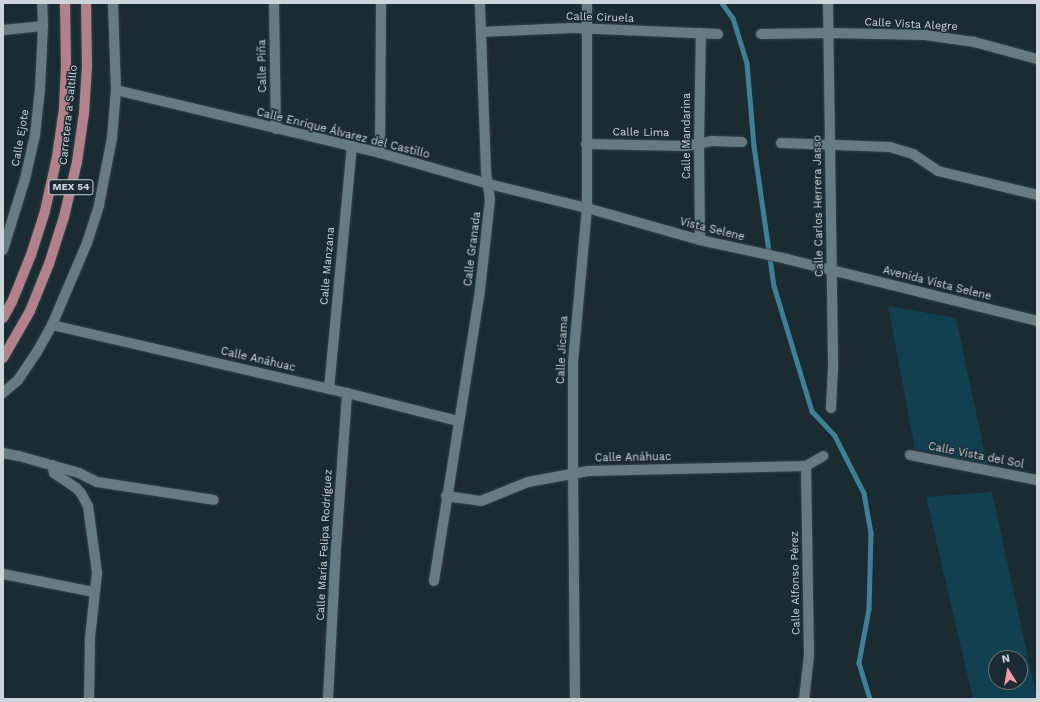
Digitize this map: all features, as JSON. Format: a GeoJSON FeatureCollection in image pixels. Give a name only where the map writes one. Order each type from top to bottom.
{"type":"FeatureCollection","features":[{"type":"Feature","properties":{"kind":"main road","name":"Carretera a Saltillo"},"geometry":{"type":"LineString","coordinates":[[3,318],[12,302],[31,255],[45,211],[57,157],[64,109],[66,66],[65,3]]}},
{"type":"Feature","properties":{"kind":"main road","name":"Carretera a Saltillo"},"geometry":{"type":"LineString","coordinates":[[3,358],[30,311],[50,264],[64,217],[77,162],[87,67],[86,3]]}},
{"type":"Feature","properties":{"kind":"street","name":"Calle Ejote"},"geometry":{"type":"LineString","coordinates":[[3,250],[25,179],[35,135],[40,89],[43,26],[42,3]]}},
{"type":"Feature","properties":{"kind":"street"},"geometry":{"type":"LineString","coordinates":[[3,393],[18,380],[37,352],[52,325],[87,243],[99,205],[112,138],[116,90],[113,3]]}},
{"type":"Feature","properties":{"kind":"street","name":"Calle Piña"},"geometry":{"type":"LineString","coordinates":[[274,3],[276,129]]}},
{"type":"Feature","properties":{"kind":"street"},"geometry":{"type":"LineString","coordinates":[[380,153],[381,3]]}},
{"type":"Feature","properties":{"kind":"street","name":"Calle Granada"},"geometry":{"type":"LineString","coordinates":[[434,581],[446,496],[480,290],[490,200],[486,170],[480,3]]}},
{"type":"Feature","properties":{"kind":"street","name":"Calle Jícama"},"geometry":{"type":"LineString","coordinates":[[575,699],[572,473],[574,345],[586,208],[587,3]]}},
{"type":"Feature","properties":{"kind":"street","name":"Calle Carlos Herrera Jasso"},"geometry":{"type":"LineString","coordinates":[[828,3],[833,368],[831,408]]}},
{"type":"Feature","properties":{"kind":"street"},"geometry":{"type":"LineString","coordinates":[[3,30],[43,26]]}},
{"type":"Feature","properties":{"kind":"street","name":"Calle Ciruela"},"geometry":{"type":"LineString","coordinates":[[481,32],[587,29],[718,34]]}},
{"type":"Feature","properties":{"kind":"street","name":"Calle Mandarina"},"geometry":{"type":"LineString","coordinates":[[700,240],[699,143],[701,33]]}},
{"type":"Feature","properties":{"kind":"street"},"geometry":{"type":"LineString","coordinates":[[761,34],[829,33]]}},
{"type":"Feature","properties":{"kind":"street","name":"Calle Vista Alegre"},"geometry":{"type":"LineString","coordinates":[[829,33],[948,38],[988,45],[1037,59]]}},
{"type":"Feature","properties":{"kind":"street","name":"Calle Enrique Álvarez del Castillo"},"geometry":{"type":"LineString","coordinates":[[116,90],[380,153],[489,184],[586,208]]}},
{"type":"Feature","properties":{"kind":"street","name":"Calle Lima"},"geometry":{"type":"LineString","coordinates":[[586,144],[686,146],[712,140],[742,142]]}},
{"type":"Feature","properties":{"kind":"street"},"geometry":{"type":"LineString","coordinates":[[781,143],[896,148],[913,154],[938,171],[1037,196]]}},
{"type":"Feature","properties":{"kind":"street","name":"Calle Manzana"},"geometry":{"type":"LineString","coordinates":[[329,389],[352,146]]}},
{"type":"Feature","properties":{"kind":"street","name":"Vista Selene"},"geometry":{"type":"LineString","coordinates":[[586,208],[700,240],[832,270]]}},
{"type":"Feature","properties":{"kind":"street","name":"Avenida Vista Selene"},"geometry":{"type":"LineString","coordinates":[[832,270],[1037,321]]}},
{"type":"Feature","properties":{"kind":"street","name":"Calle Anáhuac"},"geometry":{"type":"LineString","coordinates":[[52,325],[347,393],[458,421]]}},
{"type":"Feature","properties":{"kind":"street","name":"Calle María Felipa Rodríguez"},"geometry":{"type":"LineString","coordinates":[[328,699],[336,548],[347,393]]}},
{"type":"Feature","properties":{"kind":"street"},"geometry":{"type":"LineString","coordinates":[[3,453],[79,473],[97,482],[214,500]]}},
{"type":"Feature","properties":{"kind":"street","name":"Calle Vista del Sol"},"geometry":{"type":"LineString","coordinates":[[910,455],[1037,480]]}},
{"type":"Feature","properties":{"kind":"street","name":"Calle Anáhuac"},"geometry":{"type":"LineString","coordinates":[[446,496],[481,501],[528,482],[572,473],[806,466],[823,456]]}},
{"type":"Feature","properties":{"kind":"street"},"geometry":{"type":"LineString","coordinates":[[52,465],[54,473],[76,488],[81,493],[88,506],[97,573],[90,637],[89,699]]}},
{"type":"Feature","properties":{"kind":"street","name":"Calle Alfonso Pérez"},"geometry":{"type":"LineString","coordinates":[[804,699],[809,656],[806,466]]}},
{"type":"Feature","properties":{"kind":"street"},"geometry":{"type":"LineString","coordinates":[[3,574],[94,592]]}},
{"type":"Feature","properties":{"kind":"shaded area"},"geometry":{"type":"Polygon","coordinates":[[[888,306],[956,318],[987,464],[915,449],[888,306]]]}},
{"type":"Feature","properties":{"kind":"shaded area"},"geometry":{"type":"Polygon","coordinates":[[[992,492],[1026,650],[988,650],[988,690],[1028,690],[1028,658],[1037,699],[973,699],[926,497],[992,492]]]}},
{"type":"Feature","properties":{"kind":"waterway"},"geometry":{"type":"LineString","coordinates":[[722,3],[733,18],[747,63],[754,146],[774,286],[812,411],[835,436],[864,493],[871,533],[869,609],[859,663],[870,699]]}}]}
